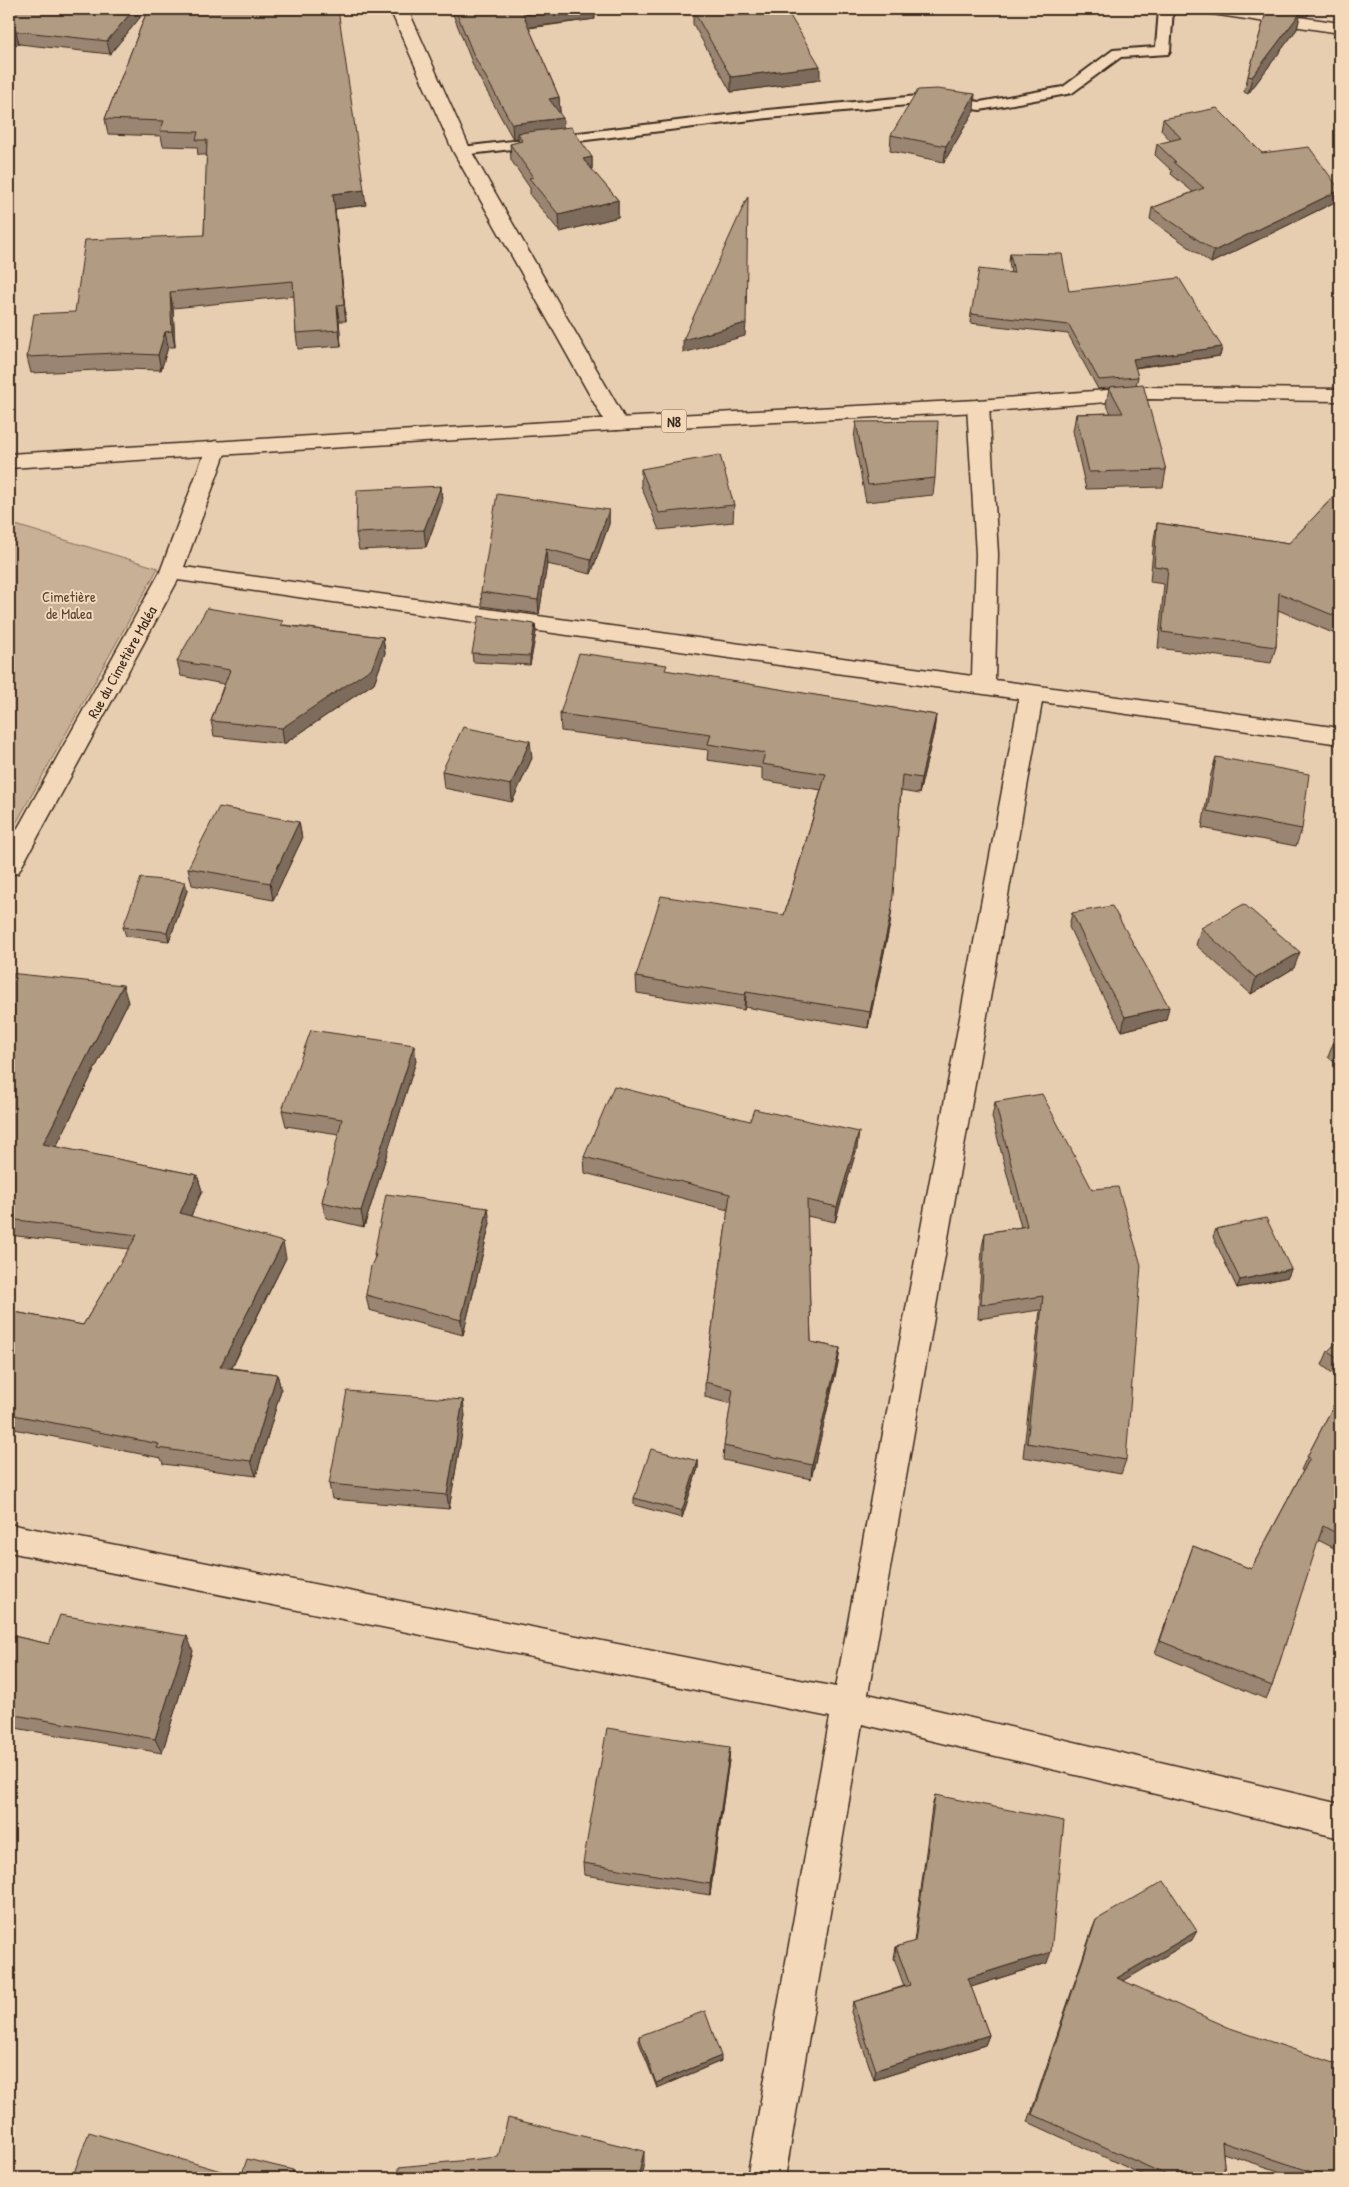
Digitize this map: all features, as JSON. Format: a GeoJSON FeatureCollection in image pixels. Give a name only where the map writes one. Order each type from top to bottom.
{"type":"FeatureCollection","features":[{"type":"Feature","properties":{"kind":"street"},"geometry":{"type":"LineString","coordinates":[[395,9],[401,14],[462,152],[617,424]]}},
{"type":"Feature","properties":{"kind":"street"},"geometry":{"type":"LineString","coordinates":[[1212,9],[1340,28]]}},
{"type":"Feature","properties":{"kind":"street","name":"N8"},"geometry":{"type":"LineString","coordinates":[[9,461],[617,424],[978,406],[1146,393],[1340,395]]}},
{"type":"Feature","properties":{"kind":"street"},"geometry":{"type":"LineString","coordinates":[[978,406],[987,554],[983,686]]}},
{"type":"Feature","properties":{"kind":"street","name":"Rue du Cimetière Maléa"},"geometry":{"type":"LineString","coordinates":[[9,866],[171,572],[216,448]]}},
{"type":"Feature","properties":{"kind":"street"},"geometry":{"type":"LineString","coordinates":[[171,572],[1340,736]]}},
{"type":"Feature","properties":{"kind":"street"},"geometry":{"type":"LineString","coordinates":[[766,2178],[849,1705],[1032,693]]}},
{"type":"Feature","properties":{"kind":"street"},"geometry":{"type":"LineString","coordinates":[[9,1538],[849,1705],[1340,1821]]}},
{"type":"Feature","properties":{"kind":"lane"},"geometry":{"type":"LineString","coordinates":[[462,152],[768,114],[929,99],[980,106],[1067,90],[1118,53],[1163,51],[1166,9]]}},
{"type":"Feature","properties":{"kind":"green space","name":"Cimetière de Malea"},"geometry":{"type":"Polygon","coordinates":[[[9,523],[158,568],[9,836],[9,523]]]}},
{"type":"Feature","properties":{"kind":"building"},"geometry":{"type":"Polygon","coordinates":[[[9,9],[134,9],[107,41],[16,31],[9,33],[9,9]]]}},
{"type":"Feature","properties":{"kind":"building"},"geometry":{"type":"Polygon","coordinates":[[[338,9],[364,190],[333,194],[344,305],[337,306],[339,330],[296,333],[293,281],[170,292],[172,331],[165,332],[158,355],[116,353],[27,357],[34,314],[75,312],[85,240],[204,235],[207,140],[196,140],[198,132],[160,131],[164,121],[105,119],[147,11],[338,9]]]}},
{"type":"Feature","properties":{"kind":"building"},"geometry":{"type":"Polygon","coordinates":[[[455,9],[565,9],[523,14],[559,97],[549,99],[563,118],[512,124],[474,56],[455,9]]]}},
{"type":"Feature","properties":{"kind":"building"},"geometry":{"type":"Polygon","coordinates":[[[694,9],[786,9],[820,66],[731,77],[694,9]]]}},
{"type":"Feature","properties":{"kind":"building"},"geometry":{"type":"Polygon","coordinates":[[[1267,9],[1301,12],[1252,77],[1248,76],[1267,9]]]}},
{"type":"Feature","properties":{"kind":"building"},"geometry":{"type":"Polygon","coordinates":[[[937,89],[975,94],[946,146],[891,135],[918,90],[937,89]]]}},
{"type":"Feature","properties":{"kind":"building"},"geometry":{"type":"Polygon","coordinates":[[[1217,108],[1262,153],[1309,147],[1340,190],[1214,251],[1152,208],[1204,188],[1173,162],[1176,162],[1157,144],[1181,138],[1163,119],[1217,108]]]}},
{"type":"Feature","properties":{"kind":"building"},"geometry":{"type":"Polygon","coordinates":[[[571,127],[592,157],[583,159],[618,200],[559,215],[529,178],[533,177],[510,144],[522,141],[518,133],[571,127]]]}},
{"type":"Feature","properties":{"kind":"building"},"geometry":{"type":"Polygon","coordinates":[[[748,196],[746,323],[683,340],[748,196]]]}},
{"type":"Feature","properties":{"kind":"building"},"geometry":{"type":"Polygon","coordinates":[[[1010,253],[1062,254],[1069,291],[1179,278],[1222,347],[1133,359],[1138,377],[1099,380],[1069,325],[971,314],[979,269],[1014,273],[1010,253]]]}},
{"type":"Feature","properties":{"kind":"building"},"geometry":{"type":"Polygon","coordinates":[[[1143,384],[1166,470],[1089,472],[1076,414],[1123,413],[1109,387],[1143,384]]]}},
{"type":"Feature","properties":{"kind":"building"},"geometry":{"type":"Polygon","coordinates":[[[938,421],[935,478],[868,485],[856,422],[938,421]]]}},
{"type":"Feature","properties":{"kind":"building"},"geometry":{"type":"Polygon","coordinates":[[[720,455],[734,505],[659,513],[641,469],[720,455]]]}},
{"type":"Feature","properties":{"kind":"building"},"geometry":{"type":"Polygon","coordinates":[[[441,486],[424,530],[356,533],[357,490],[441,486]]]}},
{"type":"Feature","properties":{"kind":"building"},"geometry":{"type":"Polygon","coordinates":[[[1340,490],[1340,618],[1279,593],[1276,647],[1162,632],[1168,568],[1154,566],[1157,523],[1289,543],[1340,490]]]}},
{"type":"Feature","properties":{"kind":"building"},"geometry":{"type":"Polygon","coordinates":[[[497,494],[609,510],[591,560],[546,549],[538,600],[481,592],[497,494]]]}},
{"type":"Feature","properties":{"kind":"building"},"geometry":{"type":"Polygon","coordinates":[[[207,608],[283,621],[281,625],[383,637],[372,668],[282,728],[211,721],[230,670],[177,661],[207,608]]]}},
{"type":"Feature","properties":{"kind":"building"},"geometry":{"type":"Polygon","coordinates":[[[479,616],[535,624],[530,656],[472,653],[479,616]]]}},
{"type":"Feature","properties":{"kind":"building"},"geometry":{"type":"Polygon","coordinates":[[[579,653],[667,665],[665,670],[936,715],[921,778],[902,775],[892,908],[870,1012],[746,992],[745,995],[636,977],[661,896],[784,915],[826,774],[762,764],[765,753],[708,744],[711,734],[560,714],[579,653]]]}},
{"type":"Feature","properties":{"kind":"building"},"geometry":{"type":"Polygon","coordinates":[[[463,727],[530,741],[511,785],[442,771],[463,727]]]}},
{"type":"Feature","properties":{"kind":"building"},"geometry":{"type":"Polygon","coordinates":[[[1216,757],[1309,774],[1302,829],[1207,811],[1216,757]]]}},
{"type":"Feature","properties":{"kind":"building"},"geometry":{"type":"Polygon","coordinates":[[[219,807],[299,822],[270,883],[188,868],[219,807]]]}},
{"type":"Feature","properties":{"kind":"building"},"geometry":{"type":"Polygon","coordinates":[[[141,878],[185,882],[167,932],[123,927],[141,878]]]}},
{"type":"Feature","properties":{"kind":"building"},"geometry":{"type":"Polygon","coordinates":[[[1244,904],[1300,952],[1256,978],[1201,928],[1244,904]]]}},
{"type":"Feature","properties":{"kind":"building"},"geometry":{"type":"Polygon","coordinates":[[[1112,906],[1169,1007],[1125,1017],[1095,962],[1072,913],[1112,906]]]}},
{"type":"Feature","properties":{"kind":"building"},"geometry":{"type":"Polygon","coordinates":[[[9,973],[123,985],[43,1144],[197,1175],[180,1213],[283,1242],[220,1367],[277,1374],[251,1461],[157,1448],[159,1444],[9,1414],[9,1311],[83,1325],[137,1235],[9,1219],[9,973]]]}},
{"type":"Feature","properties":{"kind":"building"},"geometry":{"type":"Polygon","coordinates":[[[311,1030],[414,1045],[361,1211],[322,1202],[342,1119],[282,1110],[311,1030]]]}},
{"type":"Feature","properties":{"kind":"building"},"geometry":{"type":"Polygon","coordinates":[[[1340,1036],[1340,1046],[1334,1041],[1340,1036]]]}},
{"type":"Feature","properties":{"kind":"building"},"geometry":{"type":"Polygon","coordinates":[[[614,1086],[750,1121],[754,1109],[859,1132],[837,1207],[807,1200],[811,1342],[840,1348],[812,1465],[724,1446],[733,1389],[705,1382],[730,1194],[584,1157],[614,1086]]]}},
{"type":"Feature","properties":{"kind":"building"},"geometry":{"type":"Polygon","coordinates":[[[1042,1094],[1092,1189],[1118,1187],[1141,1265],[1126,1460],[1027,1443],[1043,1296],[981,1305],[985,1233],[1027,1226],[995,1102],[1042,1094]]]}},
{"type":"Feature","properties":{"kind":"building"},"geometry":{"type":"Polygon","coordinates":[[[386,1194],[488,1208],[461,1320],[366,1295],[371,1266],[376,1255],[374,1254],[386,1194]]]}},
{"type":"Feature","properties":{"kind":"building"},"geometry":{"type":"Polygon","coordinates":[[[1266,1218],[1291,1269],[1240,1280],[1216,1229],[1266,1218]]]}},
{"type":"Feature","properties":{"kind":"building"},"geometry":{"type":"Polygon","coordinates":[[[1340,1339],[1340,1360],[1328,1351],[1340,1339]]]}},
{"type":"Feature","properties":{"kind":"building"},"geometry":{"type":"Polygon","coordinates":[[[347,1391],[463,1400],[447,1495],[329,1484],[347,1391]]]}},
{"type":"Feature","properties":{"kind":"building"},"geometry":{"type":"Polygon","coordinates":[[[1340,1393],[1340,1535],[1323,1526],[1272,1686],[1160,1641],[1193,1546],[1251,1569],[1310,1458],[1307,1457],[1340,1393]]]}},
{"type":"Feature","properties":{"kind":"building"},"geometry":{"type":"Polygon","coordinates":[[[651,1449],[698,1461],[682,1511],[634,1498],[651,1449]]]}},
{"type":"Feature","properties":{"kind":"building"},"geometry":{"type":"Polygon","coordinates":[[[60,1615],[187,1636],[155,1739],[9,1714],[9,1635],[49,1644],[60,1615]]]}},
{"type":"Feature","properties":{"kind":"building"},"geometry":{"type":"Polygon","coordinates":[[[607,1728],[730,1747],[710,1884],[583,1863],[607,1728]]]}},
{"type":"Feature","properties":{"kind":"building"},"geometry":{"type":"Polygon","coordinates":[[[935,1795],[1064,1821],[1051,1952],[968,1978],[989,2035],[876,2070],[853,2002],[910,1985],[896,1947],[915,1941],[935,1795]]]}},
{"type":"Feature","properties":{"kind":"building"},"geometry":{"type":"Polygon","coordinates":[[[1164,1881],[1197,1931],[1117,1978],[1230,2028],[1340,2065],[1340,2178],[1330,2178],[1222,2142],[1225,2178],[1173,2178],[1032,2114],[1096,1920],[1164,1881]]]}},
{"type":"Feature","properties":{"kind":"building"},"geometry":{"type":"Polygon","coordinates":[[[705,2011],[721,2056],[656,2083],[639,2036],[705,2011]]]}},
{"type":"Feature","properties":{"kind":"building"},"geometry":{"type":"Polygon","coordinates":[[[508,2118],[644,2151],[638,2178],[399,2178],[399,2167],[498,2157],[508,2118]]]}},
{"type":"Feature","properties":{"kind":"building"},"geometry":{"type":"Polygon","coordinates":[[[89,2132],[241,2177],[247,2159],[293,2170],[291,2178],[72,2178],[89,2132]]]}}]}
